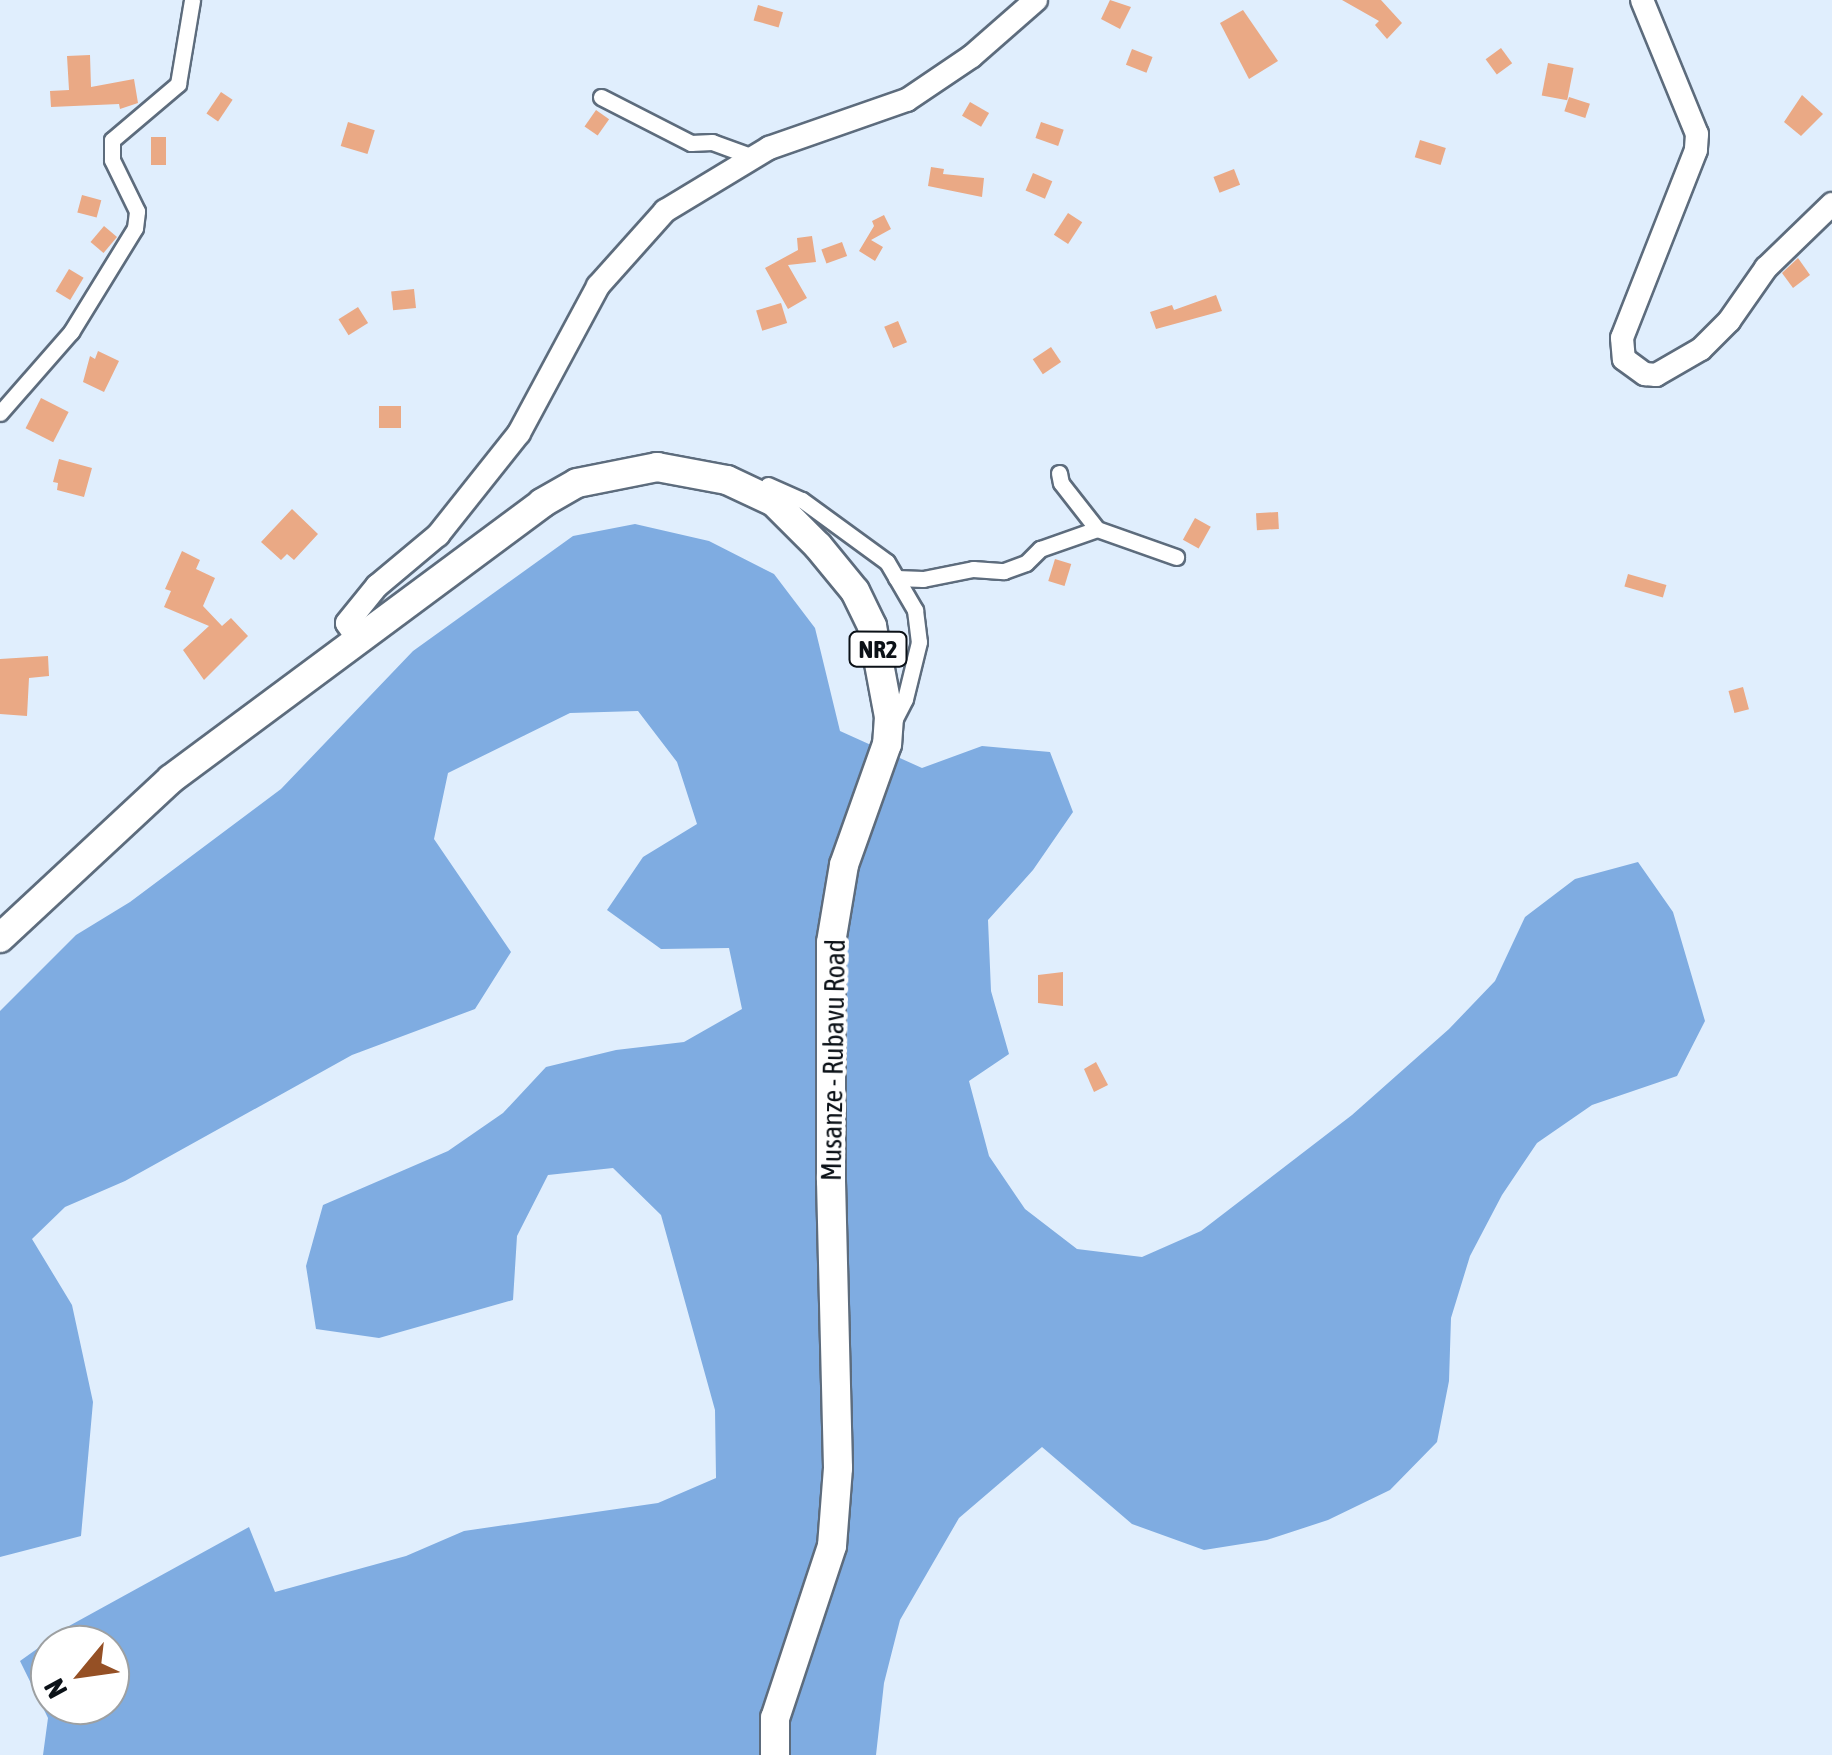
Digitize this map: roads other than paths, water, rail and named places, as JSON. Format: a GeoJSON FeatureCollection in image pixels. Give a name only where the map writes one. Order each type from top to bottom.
{"type":"FeatureCollection","features":[{"type":"Feature","properties":{"kind":"highway","name":"Musanze - Rubavu Road"},"geometry":{"type":"LineString","coordinates":[[0,938],[172,778],[542,503],[577,484],[657,467],[726,480],[774,502],[836,567],[856,591],[872,626],[883,667],[888,732],[844,865],[831,943],[830,1181],[838,1468],[832,1546],[775,1718],[775,1755]]}},
{"type":"Feature","properties":{"kind":"main road"},"geometry":{"type":"LineString","coordinates":[[358,639],[347,623],[376,586],[438,535],[519,433],[598,286],[665,211],[792,137],[907,100],[972,56],[1036,0]]}},
{"type":"Feature","properties":{"kind":"main road"},"geometry":{"type":"LineString","coordinates":[[1642,0],[1697,134],[1696,150],[1622,338],[1624,359],[1644,374],[1656,375],[1701,349],[1729,321],[1766,268],[1832,204]]}},
{"type":"Feature","properties":{"kind":"street"},"geometry":{"type":"LineString","coordinates":[[0,413],[71,332],[135,228],[137,211],[112,160],[112,140],[178,84],[192,0]]}},
{"type":"Feature","properties":{"kind":"street"},"geometry":{"type":"LineString","coordinates":[[601,97],[691,143],[712,142],[753,157]]}},
{"type":"Feature","properties":{"kind":"street"},"geometry":{"type":"LineString","coordinates":[[657,467],[700,467],[747,475],[788,494],[886,562],[915,610],[919,642],[905,699],[888,732]]}},
{"type":"Feature","properties":{"kind":"street"},"geometry":{"type":"LineString","coordinates":[[1059,473],[1098,530],[1176,557]]}},
{"type":"Feature","properties":{"kind":"street"},"geometry":{"type":"LineString","coordinates":[[896,578],[923,579],[974,569],[1004,571],[1026,563],[1040,549],[1098,530]]}}]}
